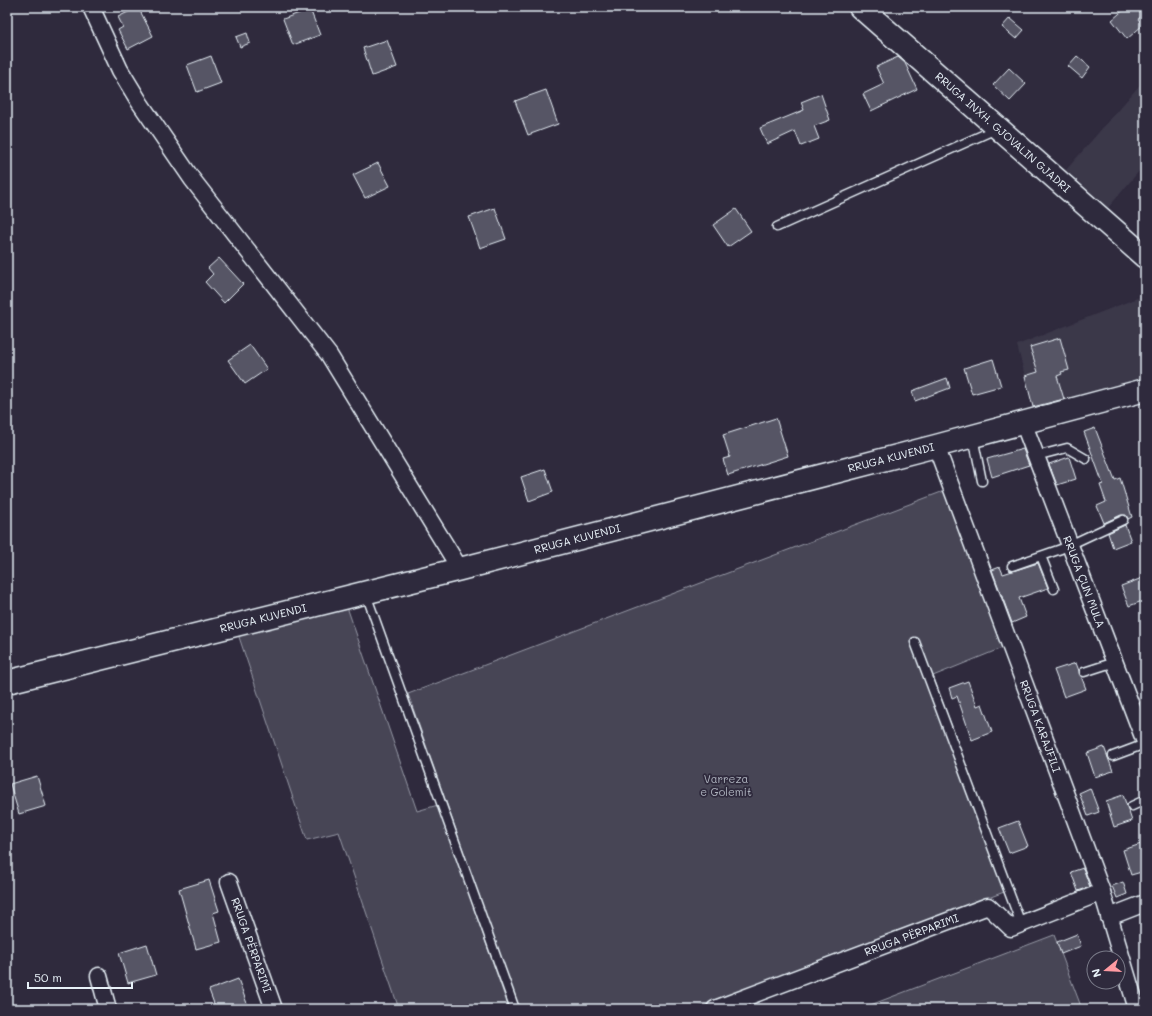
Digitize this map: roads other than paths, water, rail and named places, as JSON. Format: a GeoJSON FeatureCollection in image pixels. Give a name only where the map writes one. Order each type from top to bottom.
{"type":"FeatureCollection","features":[{"type":"Feature","properties":{"kind":"street"},"geometry":{"type":"LineString","coordinates":[[91,7],[120,70],[140,103],[192,179],[329,355],[460,569]]}},
{"type":"Feature","properties":{"kind":"street","name":"RRUGA INXH. GJOVALIN GJADRI"},"geometry":{"type":"LineString","coordinates":[[868,10],[1145,257]]}},
{"type":"Feature","properties":{"kind":"street","name":"RRUGA KUVENDI"},"geometry":{"type":"LineString","coordinates":[[7,682],[460,569],[936,446],[1145,390]]}},
{"type":"Feature","properties":{"kind":"street","name":"RRUGA ÇUN MULA"},"geometry":{"type":"LineString","coordinates":[[1023,422],[1145,743]]}},
{"type":"Feature","properties":{"kind":"street","name":"RRUGA KARAJFILI"},"geometry":{"type":"LineString","coordinates":[[936,446],[1102,892],[1137,1009]]}},
{"type":"Feature","properties":{"kind":"street","name":"RRUGA PËRPARIMI"},"geometry":{"type":"LineString","coordinates":[[229,882],[274,1009]]}},
{"type":"Feature","properties":{"kind":"street","name":"RRUGA PËRPARIMI"},"geometry":{"type":"LineString","coordinates":[[715,1009],[988,906],[1011,928],[1102,892]]}},
{"type":"Feature","properties":{"kind":"street"},"geometry":{"type":"LineString","coordinates":[[1110,917],[1145,903]]}},
{"type":"Feature","properties":{"kind":"street"},"geometry":{"type":"LineString","coordinates":[[99,976],[108,1009]]}},
{"type":"Feature","properties":{"kind":"lane"},"geometry":{"type":"LineString","coordinates":[[777,227],[999,128]]}},
{"type":"Feature","properties":{"kind":"lane"},"geometry":{"type":"LineString","coordinates":[[973,436],[982,481]]}},
{"type":"Feature","properties":{"kind":"lane"},"geometry":{"type":"LineString","coordinates":[[1036,456],[1067,448],[1086,459]]}},
{"type":"Feature","properties":{"kind":"lane"},"geometry":{"type":"LineString","coordinates":[[1012,566],[1070,544],[1123,520]]}},
{"type":"Feature","properties":{"kind":"lane"},"geometry":{"type":"LineString","coordinates":[[1041,556],[1054,589]]}},
{"type":"Feature","properties":{"kind":"lane"},"geometry":{"type":"LineString","coordinates":[[365,592],[515,1009]]}},
{"type":"Feature","properties":{"kind":"lane"},"geometry":{"type":"LineString","coordinates":[[915,642],[1021,924]]}},
{"type":"Feature","properties":{"kind":"lane"},"geometry":{"type":"LineString","coordinates":[[1084,672],[1115,662]]}},
{"type":"Feature","properties":{"kind":"lane"},"geometry":{"type":"LineString","coordinates":[[1113,756],[1145,743]]}},
{"type":"Feature","properties":{"kind":"lane"},"geometry":{"type":"LineString","coordinates":[[1132,806],[1145,800]]}},
{"type":"Feature","properties":{"kind":"park label","name":"Varreza e Golemit"},"geometry":{"type":"Point","coordinates":[726,785]}}]}
